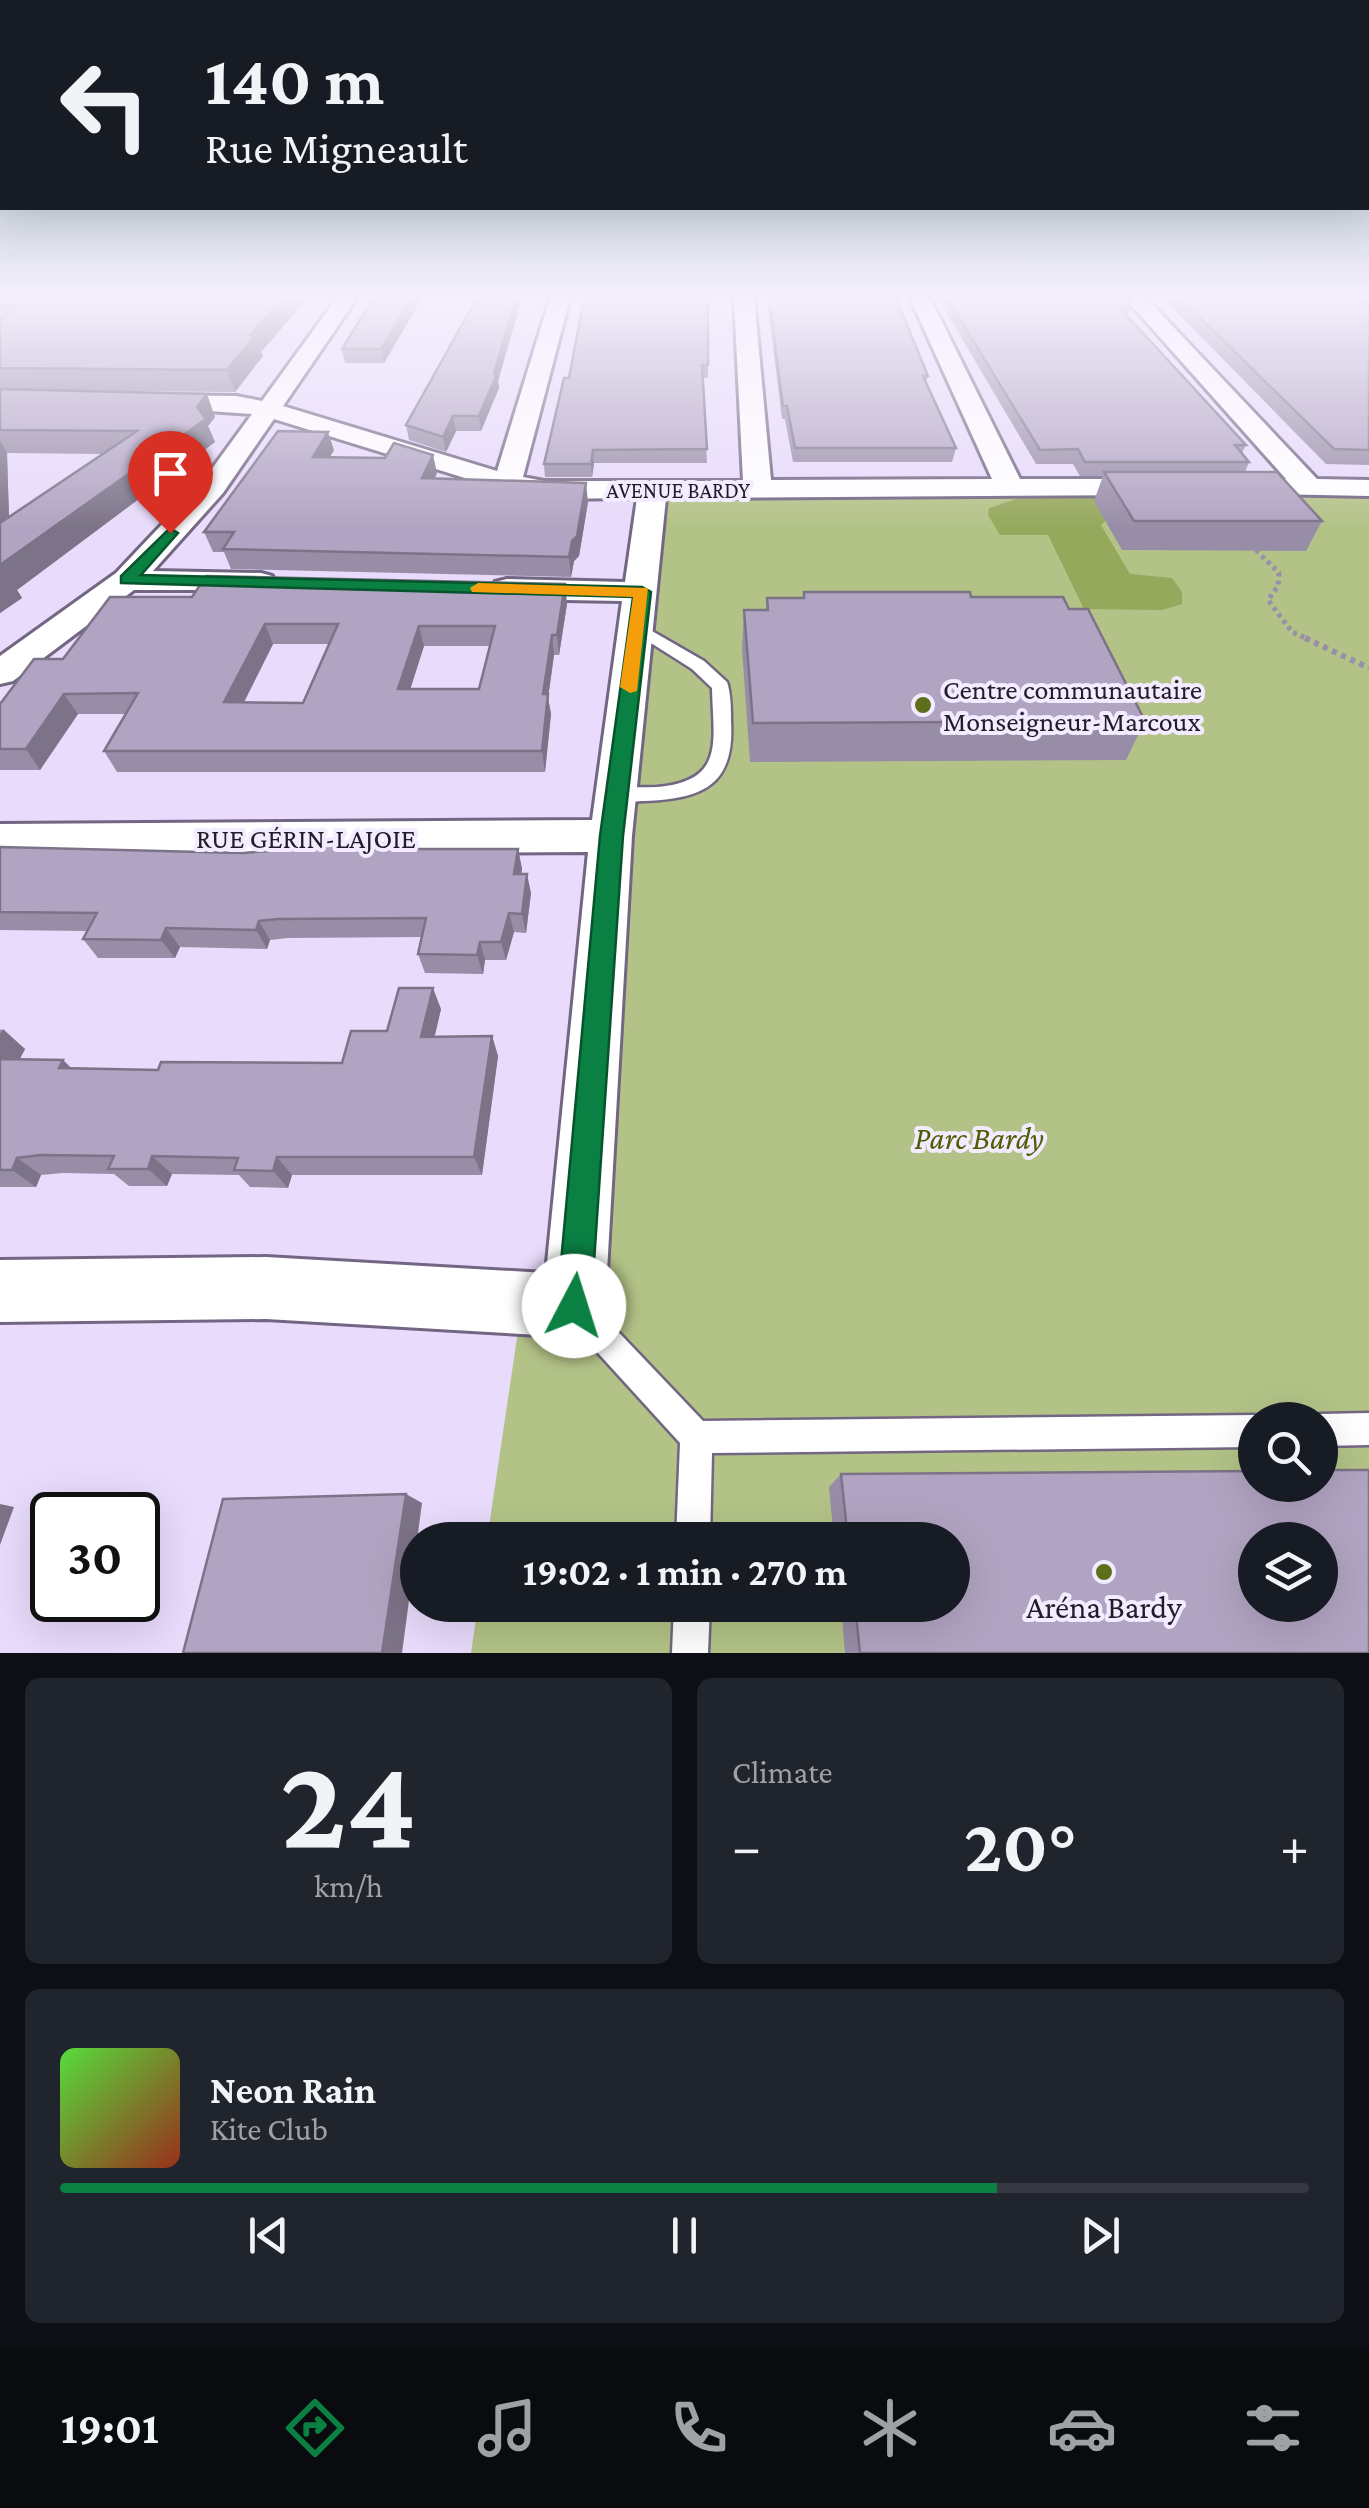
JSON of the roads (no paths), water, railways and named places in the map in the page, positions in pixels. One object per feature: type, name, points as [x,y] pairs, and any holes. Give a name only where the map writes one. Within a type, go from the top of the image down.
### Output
[{"type":"street","points":[[0,673],[127,580],[213,487],[295,375]]},
{"type":"street","points":[[507,483],[538,375]]},
{"type":"street","points":[[750,375],[758,490]]},
{"type":"street","points":[[957,375],[1010,488]]},
{"type":"street","points":[[1206,375],[1309,486]]},
{"type":"street","name":"AVENUE BARDY","points":[[114,400],[190,400],[271,410],[507,483],[544,490],[1369,488]]},
{"type":"street","points":[[0,1291],[266,1288],[574,1306],[614,815],[652,490]]},
{"type":"street","points":[[127,580],[285,584]]},
{"type":"street","points":[[484,588],[640,610]]},
{"type":"street","name":"RUE GÉRIN-LAJOIE","points":[[0,840],[614,815]]},
{"type":"lane","points":[[614,815],[656,794],[694,786],[713,775],[721,758],[721,686],[640,610]]},
{"type":"lane","points":[[574,1306],[696,1437],[694,1522]]},
{"type":"lane","points":[[1338,1430],[1369,1430]]},
{"type":"lane","points":[[696,1437],[1238,1431]]},
{"type":"lane","points":[[690,1653],[691,1622]]},
{"type":"place","name":"Centre communautaire Monseigneur-Marcoux","points":[[923,705]]},
{"type":"place","name":"Aréna Bardy","points":[[1104,1572]]},
{"type":"park label","name":"Parc Bardy","points":[[979,1138]]}]
